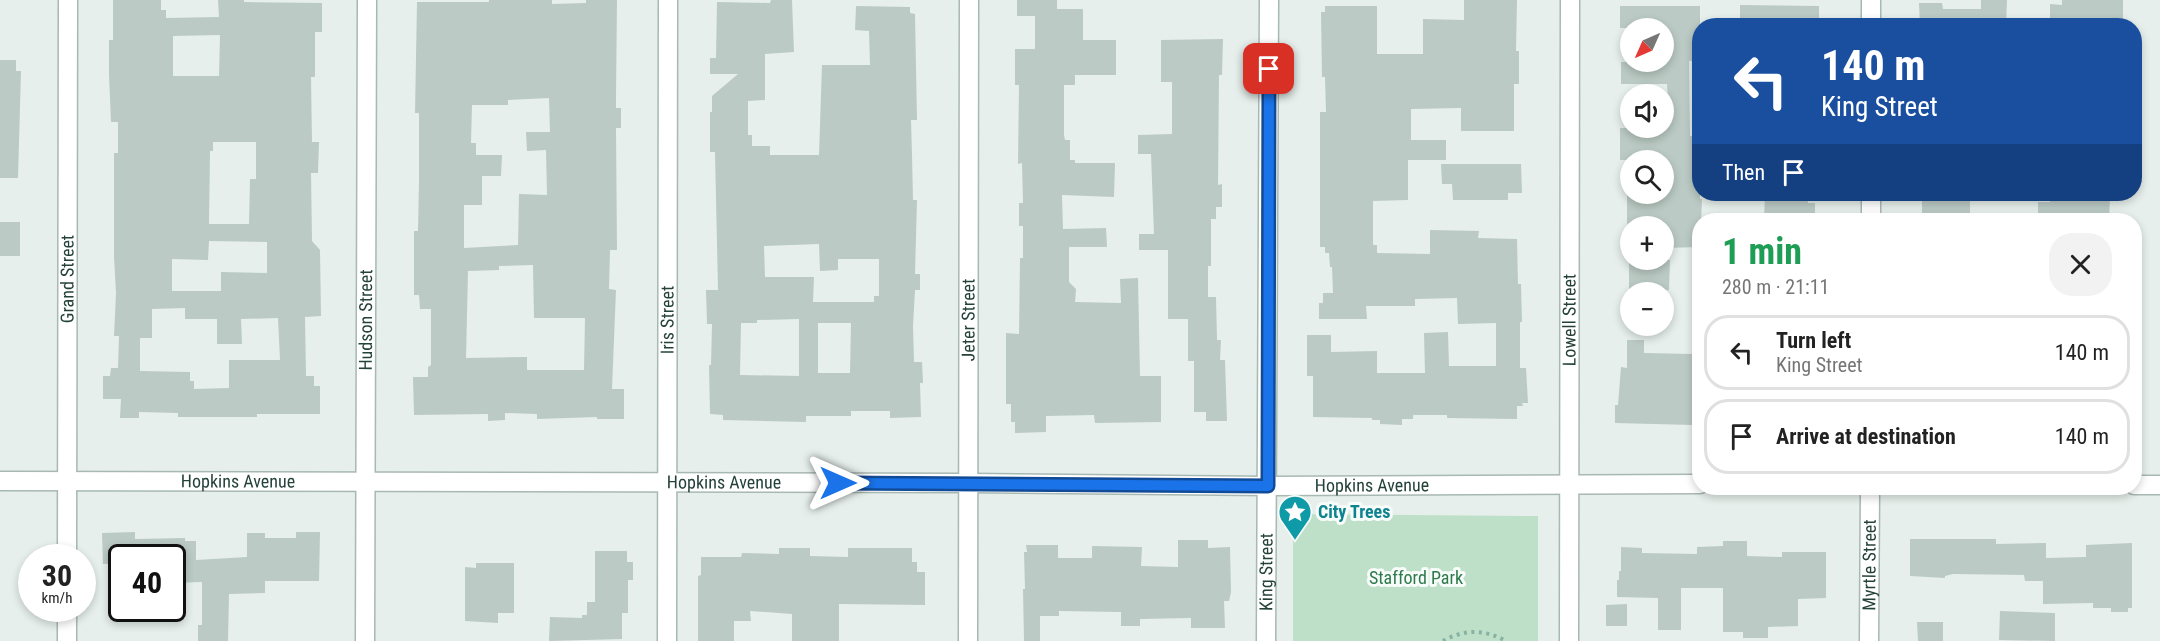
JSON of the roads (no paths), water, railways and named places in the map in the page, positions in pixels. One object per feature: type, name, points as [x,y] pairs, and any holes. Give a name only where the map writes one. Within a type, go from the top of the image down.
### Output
[{"type":"street","name":"Grand Street","points":[[67,544],[68,0]]},
{"type":"street","name":"Hudson Street","points":[[365,641],[368,0]]},
{"type":"street","name":"Iris Street","points":[[667,641],[668,0]]},
{"type":"street","name":"Jeter Street","points":[[968,641],[969,0]]},
{"type":"street","name":"King Street","points":[[1266,641],[1269,0]]},
{"type":"street","name":"Lowell Street","points":[[1569,641],[1570,0]]},
{"type":"street","points":[[1871,0],[1871,18]]},
{"type":"street","name":"Hopkins Avenue","points":[[0,481],[969,483],[1268,486],[1692,484]]},
{"type":"street","points":[[2142,485],[2160,485]]},
{"type":"street","name":"Myrtle Street","points":[[1869,641],[1870,495]]},
{"type":"street","points":[[67,622],[67,641]]},
{"type":"place","name":"City Trees","points":[[1295,541]]},
{"type":"park label","name":"Stafford Park","points":[[1416,578]]}]
